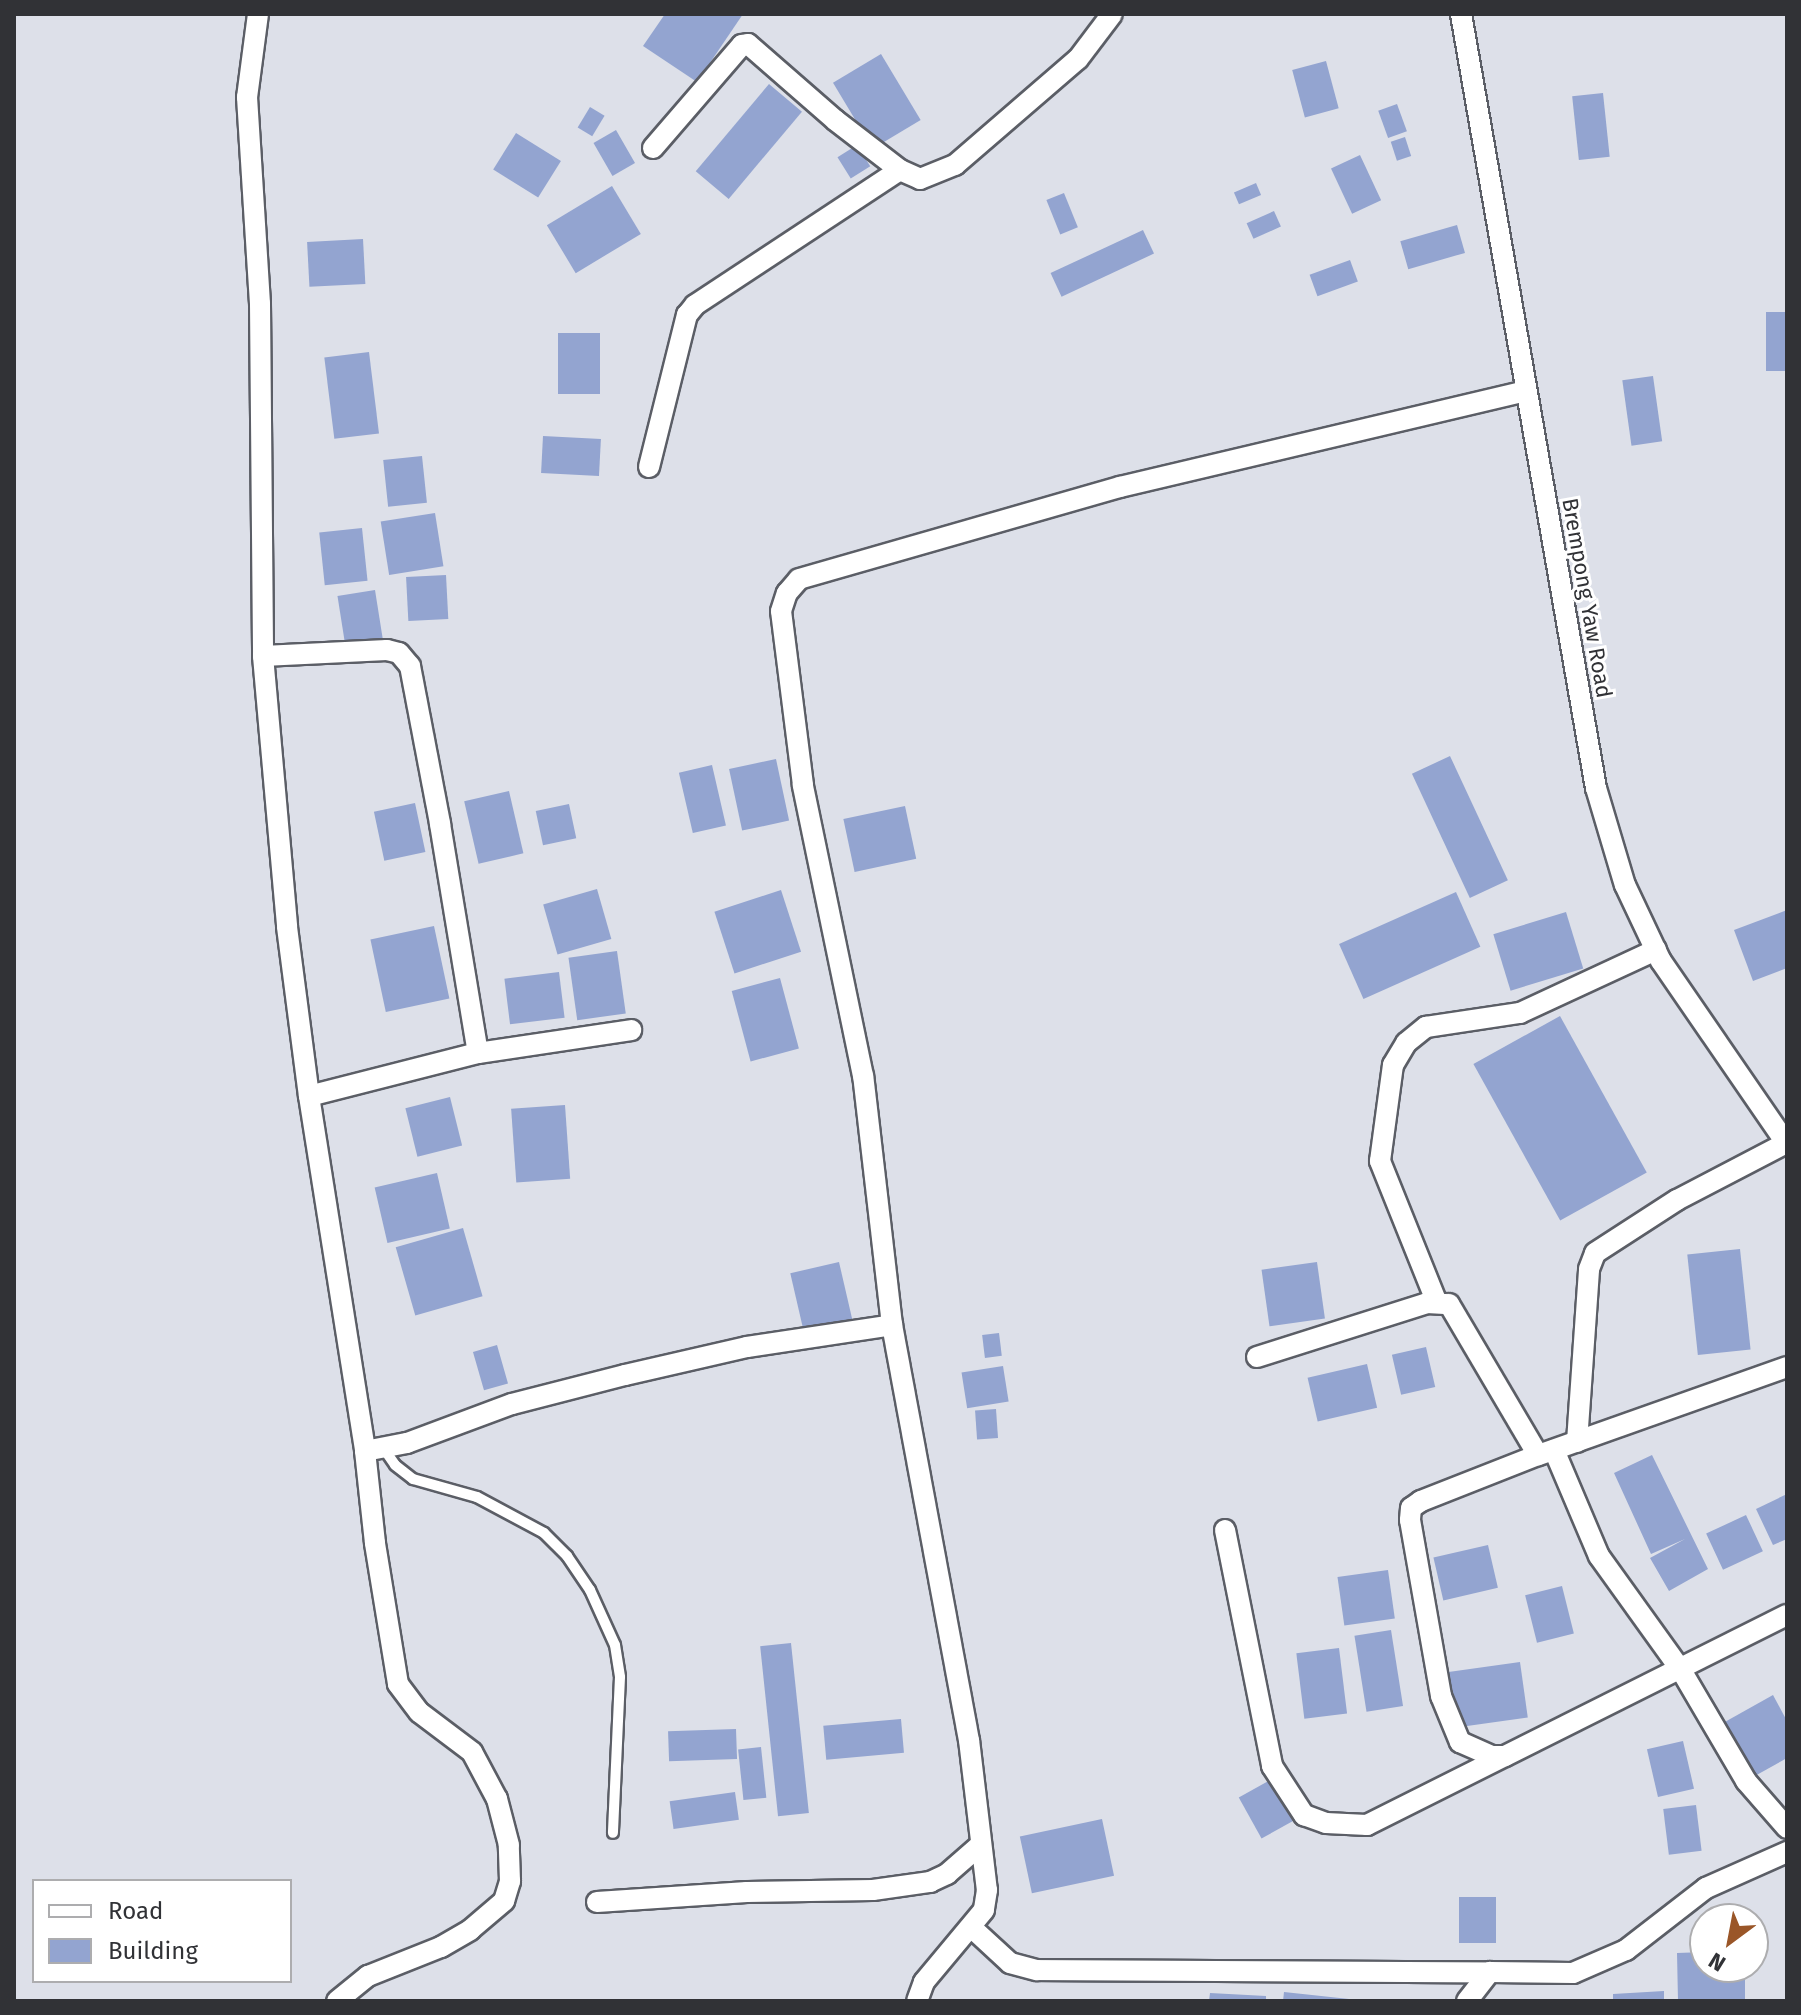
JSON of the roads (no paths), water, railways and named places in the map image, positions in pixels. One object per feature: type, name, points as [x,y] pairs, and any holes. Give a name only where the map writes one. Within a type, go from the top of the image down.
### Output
[{"type":"street","points":[[258,14],[247,97],[260,304],[263,656],[287,927],[309,1096],[375,1450],[383,1605],[398,1684],[419,1712],[472,1752],[497,1799],[509,1845],[510,1881],[504,1901],[470,1930],[441,1947],[368,1976],[337,2001]]},
{"type":"street","points":[[653,148],[742,45],[748,44],[835,120],[900,170],[920,179],[955,165],[1078,59],[1112,14]]},
{"type":"street","name":"Brempong Yaw Road","points":[[1461,14],[1596,788],[1625,885],[1656,950],[1787,1144]]},
{"type":"street","points":[[649,467],[687,315],[695,305],[900,170]]},
{"type":"street","points":[[917,2001],[924,1982],[984,1910],[987,1890],[979,1846],[969,1740],[892,1325],[863,1076],[803,785],[781,611],[787,593],[799,579],[1120,487],[1526,391]]},
{"type":"street","points":[[263,656],[387,650],[399,653],[410,666],[478,1053]]},
{"type":"street","points":[[1437,1303],[1380,1161],[1393,1065],[1406,1043],[1426,1027],[1520,1013],[1656,950]]},
{"type":"street","points":[[309,1096],[478,1053],[631,1030]]},
{"type":"street","points":[[1577,1442],[1589,1269],[1595,1253],[1677,1200],[1787,1144]]},
{"type":"street","points":[[1257,1357],[1427,1303],[1449,1304],[1546,1452],[1599,1556],[1681,1670],[1746,1781],[1787,1828]]},
{"type":"street","points":[[375,1450],[512,1404],[625,1375],[747,1347],[892,1325]]},
{"type":"street","points":[[1505,1756],[1478,1751],[1460,1742],[1441,1696],[1411,1508],[1546,1452],[1787,1367]]},
{"type":"street","points":[[1225,1530],[1272,1766],[1304,1815],[1326,1823],[1367,1825],[1787,1615]]},
{"type":"street","points":[[597,1902],[758,1892],[873,1890],[916,1884],[947,1874],[979,1846]]},
{"type":"street","points":[[971,1927],[1010,1963],[1037,1970],[1573,1973],[1626,1950],[1706,1888],[1787,1852]]},
{"type":"street","points":[[1467,2001],[1490,1972]]},
{"type":"lane","points":[[375,1450],[413,1479],[477,1497],[544,1533],[567,1556],[590,1590],[615,1645],[620,1677],[613,1833]]}]
